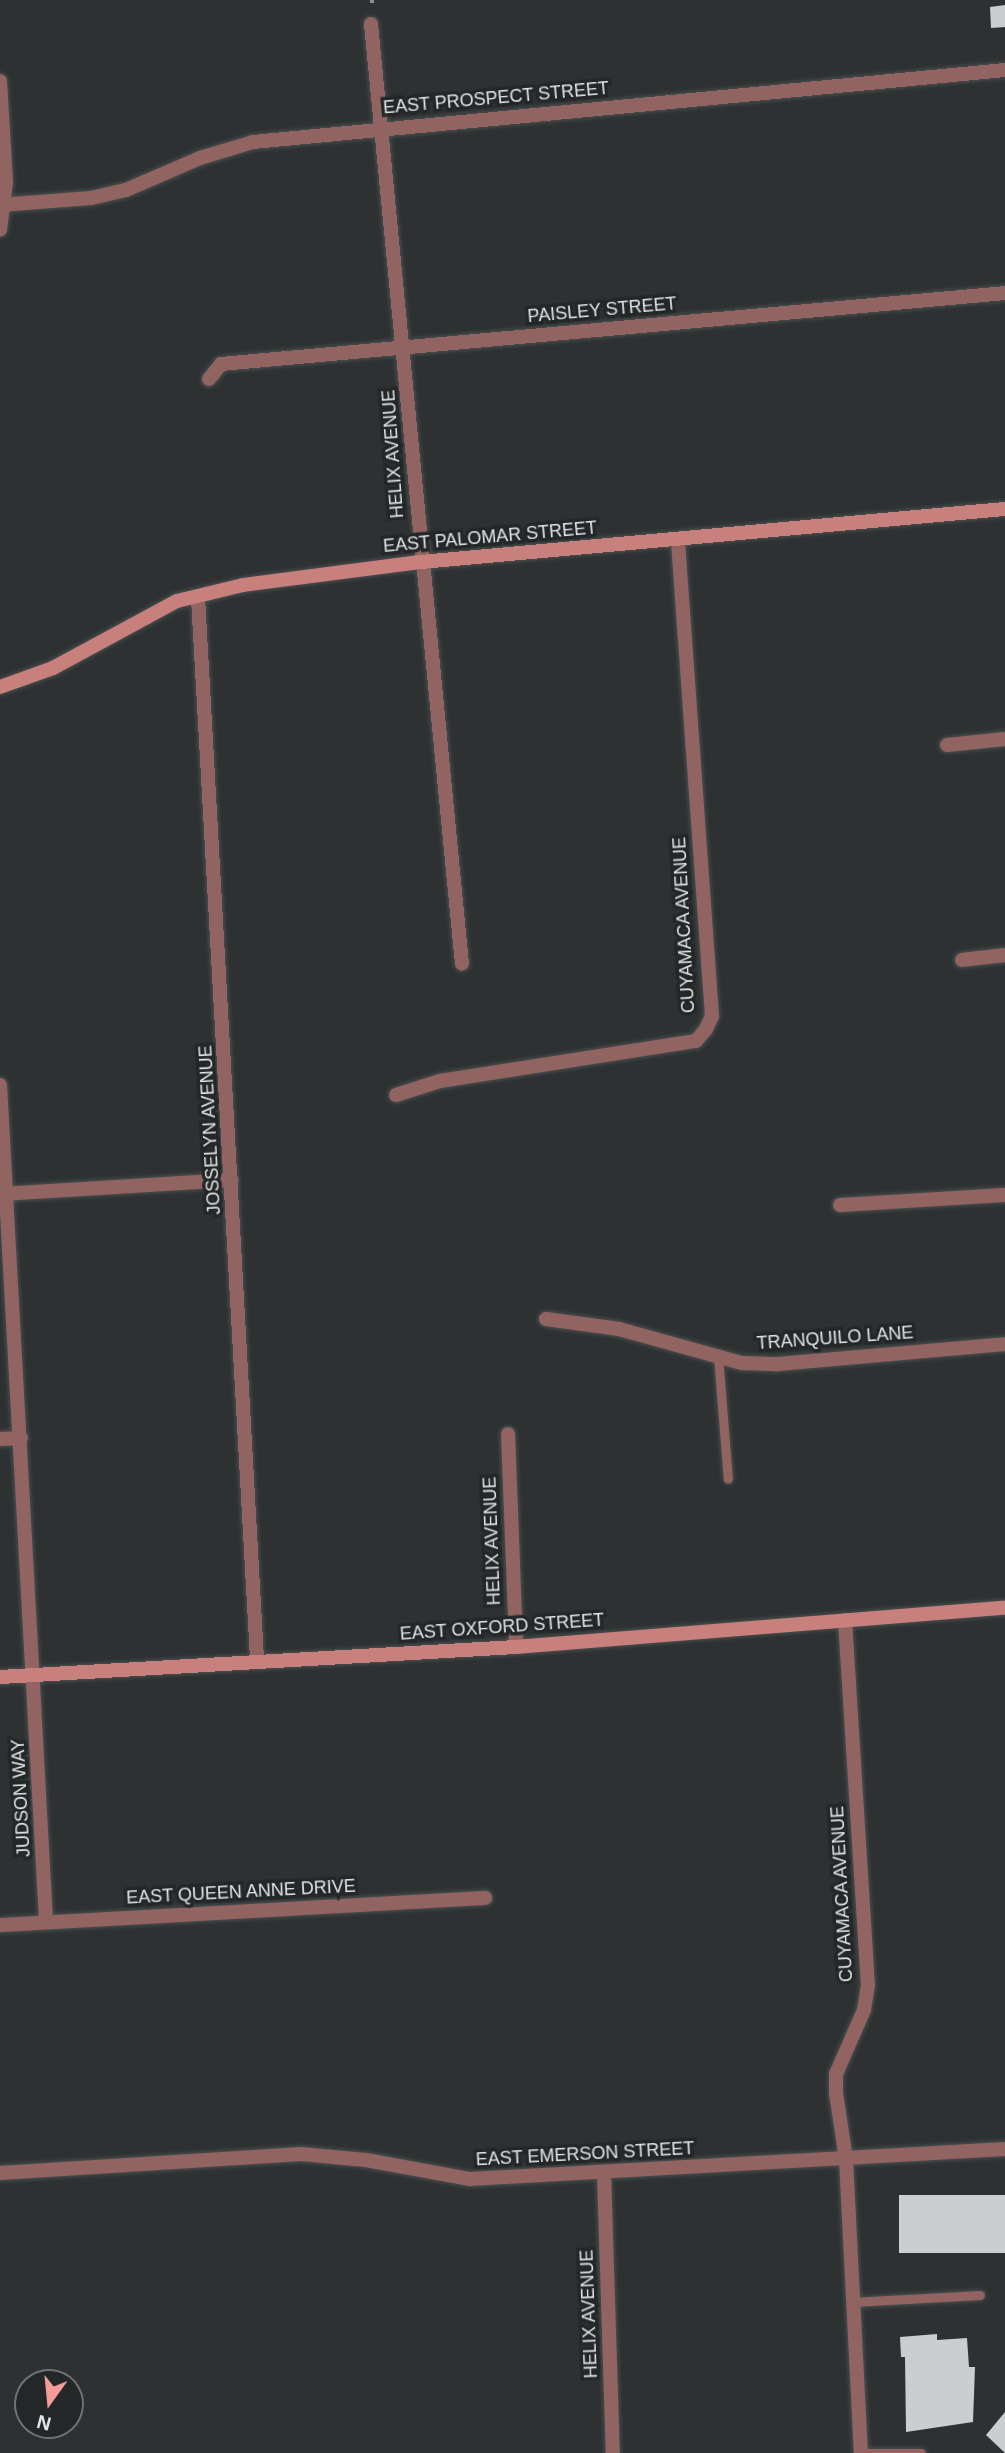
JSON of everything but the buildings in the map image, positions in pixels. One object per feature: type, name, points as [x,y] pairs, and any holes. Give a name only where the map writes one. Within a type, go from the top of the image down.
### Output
[{"type":"main road","name":"EAST PALOMAR STREET","points":[[0,687],[53,668],[138,619],[198,597],[306,575],[421,562],[1005,509]]},
{"type":"main road","name":"EAST OXFORD STREET","points":[[0,1676],[516,1647],[1005,1608]]},
{"type":"street","name":"HELIX AVENUE","points":[[371,24],[404,347],[421,562],[442,720],[462,964]]},
{"type":"street","name":"EAST PROSPECT STREET","points":[[2,205],[91,198],[126,190],[200,158],[253,142],[1005,71]]},
{"type":"street","points":[[0,80],[0,230]]},
{"type":"street","name":"PAISLEY STREET","points":[[209,379],[221,364],[1005,293]]},
{"type":"street","name":"CUYAMACA AVENUE","points":[[396,1095],[440,1080],[696,1041],[706,1029],[712,1016],[678,540]]},
{"type":"street","name":"JOSSELYN AVENUE","points":[[198,597],[257,1660]]},
{"type":"street","points":[[947,746],[1005,739]]},
{"type":"street","points":[[962,960],[1005,955]]},
{"type":"street","name":"JUDSON WAY","points":[[0,1085],[46,1922]]},
{"type":"street","points":[[4,1194],[232,1180]]},
{"type":"street","points":[[840,1205],[1005,1195]]},
{"type":"street","name":"TRANQUILO LANE","points":[[546,1319],[619,1328],[718,1356],[778,1364],[1005,1344]]},
{"type":"street","name":"HELIX AVENUE","points":[[508,1434],[516,1647]]},
{"type":"street","points":[[0,1439],[21,1437]]},
{"type":"street","name":"CUYAMACA AVENUE","points":[[845,1620],[868,1985],[864,2010],[836,2074],[846,2158],[861,2453]]},
{"type":"street","name":"EAST QUEEN ANNE DRIVE","points":[[0,1925],[485,1898]]},
{"type":"street","name":"EAST EMERSON STREET","points":[[0,2173],[301,2154],[366,2160],[470,2179],[604,2174],[1005,2149]]},
{"type":"street","name":"HELIX AVENUE","points":[[604,2174],[613,2453]]},
{"type":"lane","points":[[718,1356],[728,1479]]},
{"type":"lane","points":[[852,2302],[980,2295]]},
{"type":"lane","points":[[867,2453],[921,2453]]}]
